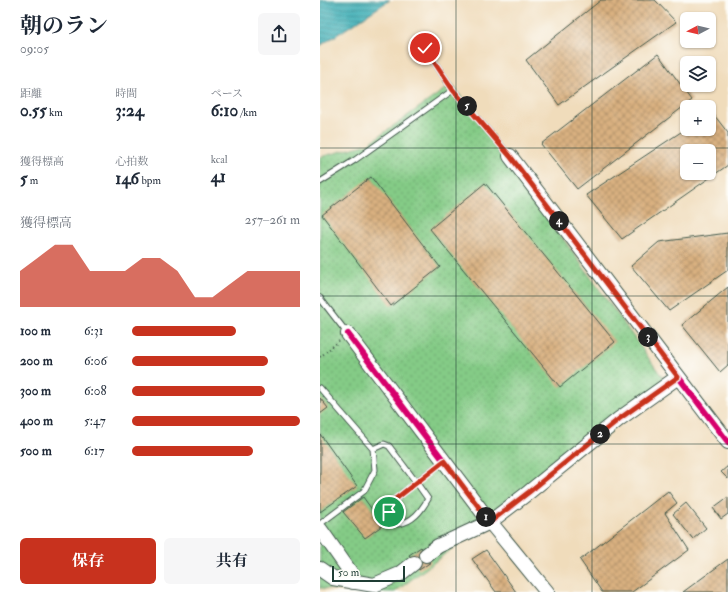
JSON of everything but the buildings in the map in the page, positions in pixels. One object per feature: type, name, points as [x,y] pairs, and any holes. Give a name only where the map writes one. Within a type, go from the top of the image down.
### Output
[{"type":"street","points":[[510,156],[728,442]]},
{"type":"street","points":[[348,334],[490,522],[547,592]]},
{"type":"street","points":[[426,555],[438,546],[490,522],[619,419],[678,377]]},
{"type":"street","points":[[320,529],[351,573],[353,582]]},
{"type":"street","points":[[323,572],[333,578],[374,585],[400,574],[414,563]]},
{"type":"lane","points":[[425,48],[453,90],[510,156]]},
{"type":"lane","points":[[320,182],[355,160],[453,90]]},
{"type":"lane","points":[[320,298],[348,334]]},
{"type":"lane","points":[[320,388],[373,449],[375,470],[364,491],[320,524]]},
{"type":"lane","points":[[373,449],[387,444],[394,452],[416,482],[428,499],[419,513],[405,523],[398,524],[389,512],[393,501],[410,489],[416,482],[444,461]]},
{"type":"path","points":[[320,357],[348,334]]},
{"type":"green space","points":[[452,84],[668,385],[395,592],[370,592],[320,588],[320,157],[368,144]]},
{"type":"water","points":[[320,0],[390,0],[320,46]]},
{"type":"cycle path","points":[[510,156],[728,442]]},
{"type":"cycle path","points":[[348,334],[490,522],[619,419],[678,377]]},
{"type":"route","points":[[389,512],[393,501],[444,461],[490,522],[619,419],[678,377],[510,156],[453,90],[425,48]]}]
